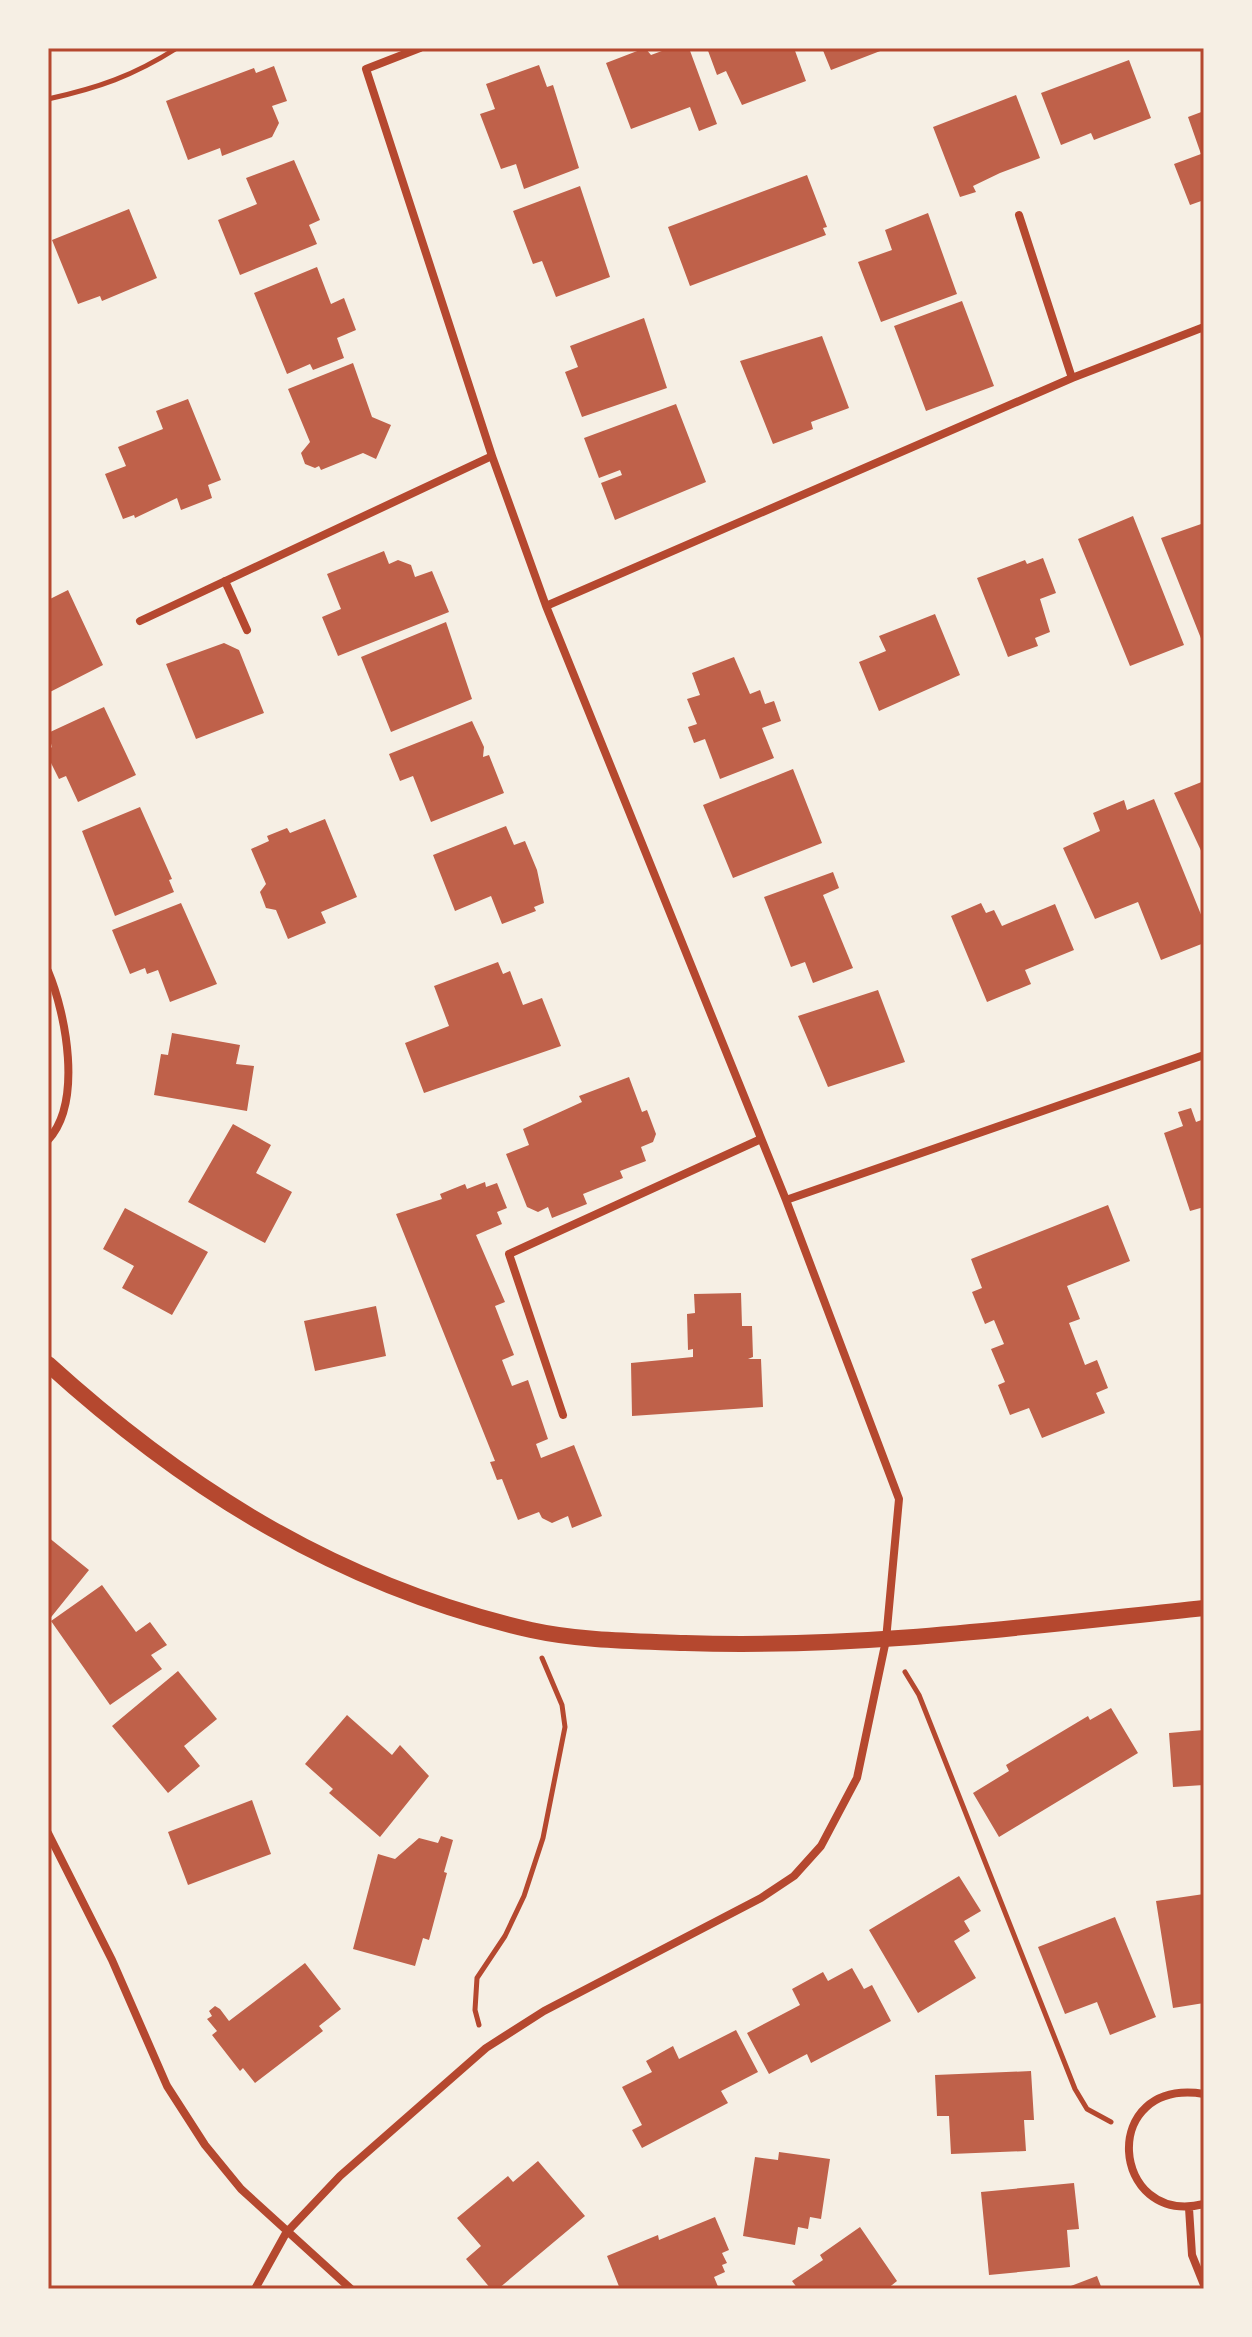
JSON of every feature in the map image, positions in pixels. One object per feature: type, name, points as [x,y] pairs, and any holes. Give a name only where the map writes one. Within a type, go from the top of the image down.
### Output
[{"type":"main road","points":[[48,1364],[177,1472],[262,1526],[347,1568],[442,1606],[534,1630],[617,1640],[752,1645],[886,1640],[1204,1608]]},
{"type":"street","points":[[255,2289],[286,2233],[362,2155],[486,2048],[544,2011],[761,1898],[794,1876],[821,1846],[857,1778],[886,1640],[899,1499],[786,1200],[546,606],[492,456],[366,69],[420,48]]},
{"type":"street","points":[[1019,215],[1072,378]]},
{"type":"street","points":[[546,606],[1072,378],[1204,327]]},
{"type":"street","points":[[140,621],[492,456]]},
{"type":"street","points":[[225,581],[247,630]]},
{"type":"street","points":[[48,971],[61,1002],[70,1061],[58,1128],[48,1140]]},
{"type":"street","points":[[786,1200],[1204,1055]]},
{"type":"street","points":[[563,1415],[509,1254],[761,1139]]},
{"type":"street","points":[[48,1833],[112,1960],[167,2086],[205,2145],[241,2189],[351,2289]]},
{"type":"street","points":[[1204,2094],[1183,2090],[1161,2096],[1143,2109],[1131,2129],[1130,2163],[1133,2174],[1147,2192],[1166,2204],[1189,2208],[1204,2204]]},
{"type":"street","points":[[1189,2208],[1192,2255],[1204,2285]]},
{"type":"path","points":[[48,99],[138,73],[177,48]]},
{"type":"path","points":[[486,2048],[475,2010],[477,1978],[505,1936],[524,1896],[543,1838],[565,1727],[562,1705],[549,1681],[534,1630]]},
{"type":"path","points":[[886,1640],[919,1695],[1075,2089],[1087,2109],[1131,2129]]},
{"type":"building","points":[[645,48],[651,55],[670,48],[689,48],[717,124],[699,131],[690,107],[631,129],[606,63]]},
{"type":"building","points":[[707,48],[794,48],[806,81],[742,105],[726,71],[717,75]]},
{"type":"building","points":[[822,48],[888,48],[831,70]]},
{"type":"building","points":[[1129,60],[1151,118],[1094,140],[1091,133],[1061,145],[1041,93]]},
{"type":"building","points":[[539,65],[547,87],[553,85],[579,168],[524,189],[516,164],[501,169],[480,114],[495,109],[486,84]]},
{"type":"building","points":[[274,66],[287,101],[272,106],[279,123],[272,137],[222,156],[220,148],[188,160],[166,101],[254,68],[256,73]]},
{"type":"building","points":[[1016,95],[1040,158],[973,186],[976,192],[960,197],[933,127]]},
{"type":"building","points":[[1204,111],[1204,200],[1190,205],[1174,164],[1201,154],[1188,117]]},
{"type":"building","points":[[294,160],[320,220],[309,225],[317,244],[240,275],[218,220],[257,204],[246,178]]},
{"type":"building","points":[[807,175],[827,227],[823,228],[826,235],[690,286],[668,227]]},
{"type":"building","points":[[580,186],[610,277],[556,297],[542,261],[533,264],[513,211]]},
{"type":"building","points":[[129,209],[157,278],[102,301],[100,296],[78,304],[52,240]]},
{"type":"building","points":[[928,213],[957,294],[881,322],[858,262],[892,250],[885,230]]},
{"type":"building","points":[[317,267],[331,304],[344,298],[356,330],[337,338],[344,358],[313,370],[310,364],[287,374],[254,293]]},
{"type":"building","points":[[962,301],[994,386],[926,411],[894,326]]},
{"type":"building","points":[[644,318],[667,388],[582,417],[565,372],[578,367],[570,346]]},
{"type":"building","points":[[822,336],[849,408],[811,422],[813,429],[773,444],[740,361]]},
{"type":"building","points":[[353,363],[372,417],[391,425],[376,459],[363,453],[321,470],[319,466],[315,468],[305,464],[301,453],[310,442],[288,389]]},
{"type":"building","points":[[188,399],[221,480],[208,485],[212,498],[181,510],[177,498],[135,518],[134,515],[123,519],[105,474],[126,466],[118,447],[163,429],[156,411]]},
{"type":"building","points":[[676,404],[706,482],[615,520],[601,483],[622,475],[620,470],[599,478],[584,438]]},
{"type":"building","points":[[1133,516],[1184,645],[1130,666],[1078,539]]},
{"type":"building","points":[[1204,523],[1204,646],[1161,538]]},
{"type":"building","points":[[384,551],[389,564],[398,560],[411,565],[415,577],[432,571],[449,612],[338,656],[322,617],[341,609],[327,574]]},
{"type":"building","points":[[1043,558],[1056,593],[1040,599],[1050,632],[1035,638],[1038,646],[1008,657],[977,578],[1025,560],[1027,564]]},
{"type":"building","points":[[68,590],[103,665],[48,693],[48,600]]},
{"type":"building","points":[[935,614],[960,675],[879,711],[859,662],[886,651],[879,636]]},
{"type":"building","points":[[446,622],[472,699],[391,732],[361,657]]},
{"type":"building","points":[[224,643],[239,650],[264,713],[196,739],[166,664]]},
{"type":"building","points":[[734,657],[750,694],[760,690],[765,704],[774,701],[781,721],[762,728],[774,758],[720,779],[705,739],[694,743],[688,727],[697,724],[687,699],[700,695],[692,673]]},
{"type":"building","points":[[104,707],[136,775],[78,802],[66,776],[59,779],[48,757],[48,750],[52,747],[48,733]]},
{"type":"building","points":[[472,721],[484,747],[483,757],[489,755],[504,793],[431,822],[413,776],[400,781],[389,754]]},
{"type":"building","points":[[793,769],[822,843],[733,878],[703,805]]},
{"type":"building","points":[[1204,781],[1204,857],[1174,793]]},
{"type":"building","points":[[1154,799],[1204,922],[1204,943],[1161,960],[1138,902],[1095,919],[1063,848],[1100,831],[1093,813],[1124,800],[1127,810]]},
{"type":"building","points":[[140,807],[172,879],[169,880],[174,892],[115,916],[82,831]]},
{"type":"building","points":[[325,819],[357,897],[321,912],[326,923],[288,939],[276,910],[266,908],[260,892],[266,884],[251,849],[269,841],[267,836],[287,828],[290,833]]},
{"type":"building","points":[[506,826],[514,845],[525,841],[537,870],[544,903],[534,907],[536,911],[502,924],[491,896],[455,911],[433,855]]},
{"type":"building","points":[[833,872],[839,888],[823,895],[853,968],[813,983],[805,962],[791,967],[764,897]]},
{"type":"building","points":[[181,903],[217,984],[170,1002],[158,970],[147,974],[145,968],[130,974],[112,930]]},
{"type":"building","points":[[981,903],[986,913],[994,910],[1002,926],[1055,904],[1074,950],[1025,970],[1031,984],[987,1002],[951,916]]},
{"type":"building","points":[[498,962],[503,974],[510,971],[523,1005],[542,998],[561,1046],[424,1093],[405,1043],[449,1026],[434,986]]},
{"type":"building","points":[[878,990],[905,1062],[828,1087],[798,1016]]},
{"type":"building","points":[[172,1033],[240,1045],[236,1064],[254,1066],[247,1111],[154,1095],[161,1054],[168,1055]]},
{"type":"building","points":[[629,1077],[642,1112],[647,1110],[656,1134],[653,1142],[641,1147],[646,1161],[620,1171],[623,1178],[583,1194],[587,1204],[552,1218],[548,1207],[538,1212],[527,1207],[506,1154],[529,1145],[523,1129],[582,1102],[579,1096]]},
{"type":"building","points":[[1191,1108],[1196,1122],[1204,1119],[1204,1207],[1190,1211],[1164,1133],[1183,1126],[1178,1112]]},
{"type":"building","points":[[233,1124],[271,1145],[256,1173],[292,1192],[265,1243],[188,1202]]},
{"type":"building","points":[[485,1182],[486,1187],[497,1183],[507,1208],[497,1212],[502,1224],[476,1235],[505,1302],[495,1306],[514,1355],[502,1360],[512,1386],[528,1380],[548,1439],[536,1444],[541,1458],[574,1445],[602,1516],[572,1528],[568,1516],[552,1523],[542,1518],[539,1512],[518,1520],[502,1479],[497,1480],[490,1462],[495,1461],[396,1214],[442,1199],[440,1194],[465,1184],[467,1189]]},
{"type":"building","points":[[1108,1205],[1130,1261],[1067,1286],[1080,1319],[1069,1323],[1085,1365],[1097,1360],[1108,1388],[1096,1393],[1105,1413],[1042,1438],[1029,1408],[1010,1415],[998,1385],[1005,1382],[991,1349],[1004,1344],[994,1320],[985,1324],[972,1292],[982,1288],[971,1259]]},
{"type":"building","points":[[125,1208],[208,1252],[172,1315],[122,1288],[134,1266],[103,1249]]},
{"type":"building","points":[[741,1293],[742,1326],[752,1326],[753,1357],[748,1359],[761,1359],[763,1407],[632,1416],[631,1363],[693,1357],[693,1349],[688,1350],[687,1314],[695,1313],[694,1294]]},
{"type":"building","points":[[376,1306],[386,1356],[315,1371],[304,1321]]},
{"type":"building","points":[[48,1537],[89,1570],[48,1621]]},
{"type":"building","points":[[102,1585],[136,1632],[150,1622],[167,1645],[151,1655],[162,1669],[110,1705],[51,1621]]},
{"type":"building","points":[[178,1671],[217,1719],[184,1746],[200,1766],[168,1793],[112,1726]]},
{"type":"building","points":[[1111,1708],[1138,1753],[999,1837],[973,1793],[1009,1771],[1006,1765],[1088,1716],[1090,1720]]},
{"type":"building","points":[[347,1715],[392,1755],[400,1745],[429,1776],[380,1837],[329,1793],[333,1789],[305,1764]]},
{"type":"building","points":[[1204,1730],[1204,1785],[1173,1787],[1169,1733]]},
{"type":"building","points":[[252,1800],[271,1854],[188,1885],[168,1832]]},
{"type":"building","points":[[441,1836],[453,1840],[444,1872],[447,1873],[429,1940],[423,1938],[415,1966],[353,1949],[378,1854],[395,1859],[419,1838],[438,1843]]},
{"type":"building","points":[[959,1876],[981,1911],[964,1921],[970,1931],[954,1941],[976,1978],[918,2013],[869,1930]]},
{"type":"building","points":[[1204,1894],[1204,2003],[1173,2008],[1156,1901]]},
{"type":"building","points":[[1115,1917],[1156,2017],[1110,2035],[1097,2002],[1065,2014],[1038,1947]]},
{"type":"building","points":[[305,1963],[341,2009],[319,2026],[323,2031],[255,2083],[243,2068],[240,2071],[212,2035],[217,2031],[207,2019],[212,2016],[209,2011],[215,2006],[229,2021]]},
{"type":"building","points":[[852,1968],[864,1989],[872,1985],[891,2021],[811,2063],[807,2054],[769,2074],[747,2033],[800,2005],[792,1989],[823,1972],[828,1981]]},
{"type":"building","points":[[736,2030],[758,2072],[721,2091],[728,2103],[642,2148],[632,2130],[642,2125],[622,2087],[652,2072],[646,2061],[673,2046],[679,2059]]},
{"type":"building","points":[[1031,2071],[1034,2120],[1024,2120],[1026,2151],[951,2154],[949,2116],[937,2116],[935,2075]]},
{"type":"building","points":[[779,2152],[830,2159],[821,2219],[810,2217],[808,2229],[798,2227],[795,2245],[743,2236],[755,2157],[778,2160]]},
{"type":"building","points":[[538,2161],[585,2216],[498,2289],[491,2289],[466,2259],[481,2246],[457,2218],[508,2176],[513,2182]]},
{"type":"building","points":[[1074,2183],[1079,2229],[1067,2230],[1070,2267],[989,2275],[981,2192]]},
{"type":"building","points":[[715,2217],[729,2250],[722,2253],[727,2263],[722,2265],[725,2272],[714,2277],[719,2289],[620,2289],[607,2256],[658,2235],[659,2240]]},
{"type":"building","points":[[860,2227],[897,2281],[887,2289],[798,2289],[792,2281],[823,2260],[820,2255]]},
{"type":"building","points":[[1097,2276],[1102,2289],[1063,2289]]}]
